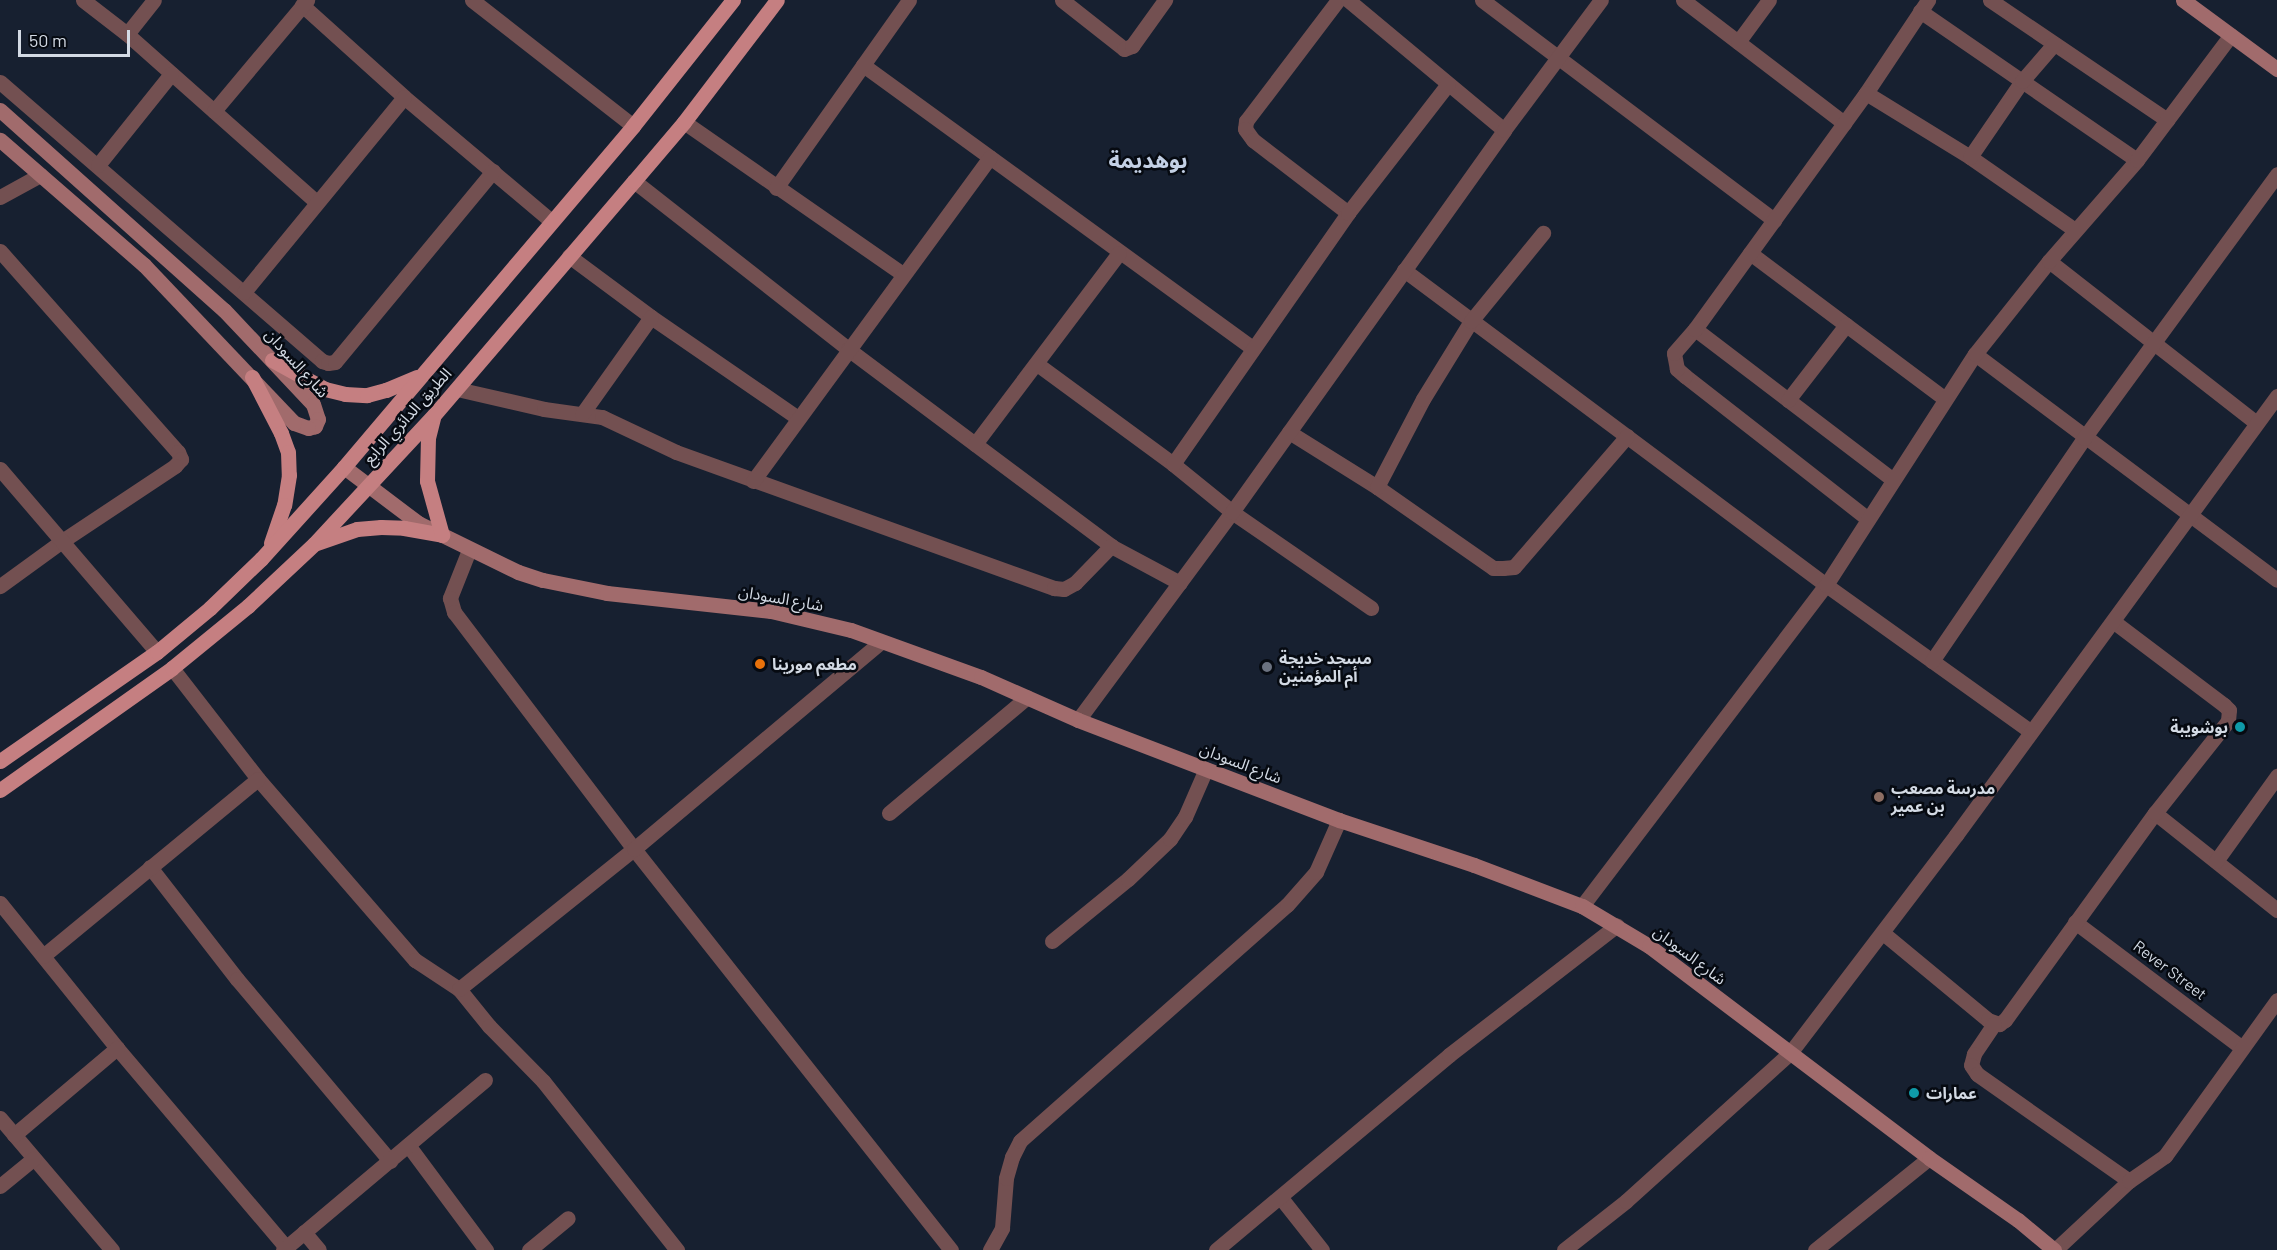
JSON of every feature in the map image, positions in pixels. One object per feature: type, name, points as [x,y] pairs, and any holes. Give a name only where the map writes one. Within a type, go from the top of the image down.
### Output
[{"type":"main road","name":"الطريق الدائري الرابع","points":[[0,761],[157,652],[218,601],[269,550],[344,467],[633,126],[732,0]]},
{"type":"main road","name":"الطريق الدائري الرابع","points":[[0,790],[172,668],[249,606],[314,544],[434,415],[634,181],[684,122],[777,0]]},
{"type":"main road","points":[[2183,0],[2277,69]]},
{"type":"main road","name":"شارع السودان","points":[[0,110],[159,249],[224,310],[313,404],[318,419],[315,426],[308,428],[294,423],[144,265],[0,140]]},
{"type":"main road","points":[[272,360],[325,389],[345,394],[367,395],[386,390],[419,376]]},
{"type":"main road","points":[[252,377],[281,433],[288,452],[289,475],[284,505],[269,550]]},
{"type":"main road","points":[[314,544],[357,530],[381,527],[404,528],[442,535],[427,481],[428,438],[434,415]]},
{"type":"main road","name":"شارع السودان","points":[[344,467],[418,523],[518,572],[561,584],[675,602],[781,613],[850,630],[1339,820],[1474,865],[1582,906],[1617,925],[1929,1158],[2018,1220],[2055,1250]]},
{"type":"street","points":[[83,0],[127,34],[316,202]]},
{"type":"street","points":[[127,34],[154,0]]},
{"type":"street","points":[[776,188],[909,0]]},
{"type":"street","points":[[1062,0],[1124,49],[1132,45],[1165,0]]},
{"type":"street","points":[[1338,0],[1246,121],[1245,129],[1253,140],[1348,213]]},
{"type":"street","points":[[1348,0],[1504,130]]},
{"type":"street","points":[[1482,0],[1774,220]]},
{"type":"street","points":[[1078,720],[1232,512],[1504,130],[1601,0]]},
{"type":"street","points":[[1683,0],[1844,123]]},
{"type":"street","points":[[1738,42],[1768,0]]},
{"type":"street","points":[[1990,0],[2167,120]]},
{"type":"street","points":[[474,1],[633,126]]},
{"type":"street","points":[[214,111],[305,3],[404,97],[551,221]]},
{"type":"street","points":[[1868,519],[1677,369],[1674,352],[1695,329],[1750,254],[1866,93],[1924,6],[2022,81],[2136,160]]},
{"type":"street","points":[[1582,906],[1826,585],[1944,398],[1975,354],[2049,261],[2136,160],[2231,35]]},
{"type":"street","points":[[1971,157],[2022,81],[2054,44]]},
{"type":"street","points":[[863,65],[1252,348]]},
{"type":"street","points":[[98,165],[171,74]]},
{"type":"street","points":[[0,82],[322,361],[335,362],[494,171]]},
{"type":"street","points":[[1173,464],[1348,213],[1448,84]]},
{"type":"street","points":[[1866,93],[1971,157],[2075,230]]},
{"type":"street","points":[[244,292],[404,97]]},
{"type":"street","points":[[684,122],[903,274]]},
{"type":"street","points":[[753,481],[990,157]]},
{"type":"street","points":[[1932,661],[2151,343],[2277,174]]},
{"type":"street","points":[[0,197],[40,175]]},
{"type":"street","points":[[634,181],[848,349],[1111,546],[1180,583]]},
{"type":"street","points":[[1377,487],[1424,399],[1472,321],[1543,233]]},
{"type":"street","points":[[0,252],[178,452],[181,459],[175,466],[62,541],[0,586]]},
{"type":"street","points":[[975,444],[1119,253]]},
{"type":"street","points":[[1750,254],[1944,398]]},
{"type":"street","points":[[569,256],[651,317],[798,418]]},
{"type":"street","points":[[2049,261],[2256,423]]},
{"type":"street","points":[[1404,270],[1826,585],[2031,732]]},
{"type":"street","points":[[582,414],[651,317]]},
{"type":"street","points":[[1788,400],[1846,326]]},
{"type":"street","points":[[1695,329],[1893,480]]},
{"type":"street","points":[[1975,354],[2084,438],[2277,580]]},
{"type":"street","points":[[1037,364],[1173,464],[1232,512],[1371,608]]},
{"type":"street","points":[[457,388],[544,409],[582,414],[619,423],[639,436],[753,481],[903,532],[1053,588],[1064,589],[1075,583],[1111,546]]},
{"type":"street","points":[[1563,1250],[1626,1201],[1790,1053],[1883,933],[2113,621],[2188,514],[2277,396]]},
{"type":"street","points":[[1289,432],[1377,487],[1493,568],[1514,567],[1628,436]]},
{"type":"street","points":[[0,470],[157,652]]},
{"type":"street","points":[[470,550],[450,598],[454,612],[634,849],[951,1250]]},
{"type":"street","points":[[2113,621],[2229,710],[2228,721],[2155,813],[2005,1020],[1994,1024],[1974,1054],[1971,1065],[1977,1074],[2129,1181]]},
{"type":"street","points":[[459,989],[634,849],[881,642]]},
{"type":"street","points":[[172,668],[258,780],[415,960],[459,989],[489,1026],[543,1081],[677,1250]]},
{"type":"street","points":[[889,813],[1027,697]]},
{"type":"street","points":[[1052,941],[1128,879],[1170,839],[1185,817],[1206,769]]},
{"type":"street","points":[[2216,861],[2277,776]]},
{"type":"street","points":[[43,956],[258,780]]},
{"type":"street","points":[[2155,813],[2277,910]]},
{"type":"street","points":[[990,1250],[1002,1227],[1006,1178],[1012,1156],[1020,1141],[1287,905],[1316,872],[1339,820]]},
{"type":"street","points":[[150,867],[237,979],[390,1161]]},
{"type":"street","points":[[0,903],[117,1048],[285,1249],[485,1080]]},
{"type":"street","name":"Rever Street","points":[[2075,922],[2242,1048]]},
{"type":"street","points":[[1216,1250],[1281,1198],[1449,1055],[1617,925]]},
{"type":"street","points":[[1883,933],[1994,1024]]},
{"type":"street","points":[[2055,1250],[2129,1181],[2165,1156],[2277,1000]]},
{"type":"street","points":[[14,1135],[117,1048]]},
{"type":"street","points":[[0,1118],[112,1250]]},
{"type":"street","points":[[408,1145],[486,1250]]},
{"type":"street","points":[[1815,1250],[1929,1158]]},
{"type":"street","points":[[0,1186],[33,1159]]},
{"type":"street","points":[[1281,1198],[1322,1250]]},
{"type":"street","points":[[529,1250],[568,1218]]},
{"type":"street","points":[[304,1232],[319,1250]]},
{"type":"place","name":"مطعم مورينا","points":[[760,664]]},
{"type":"place","name":"مسجد خديجة أم المؤمنين","points":[[1267,667]]},
{"type":"place","name":"بوشويبة","points":[[2240,727]]},
{"type":"place","name":"مدرسة مصعب بن عمير","points":[[1879,797]]},
{"type":"place","name":"عمارات","points":[[1914,1093]]},
{"type":"district","name":"بوهديمة","points":[[1148,160]]}]
